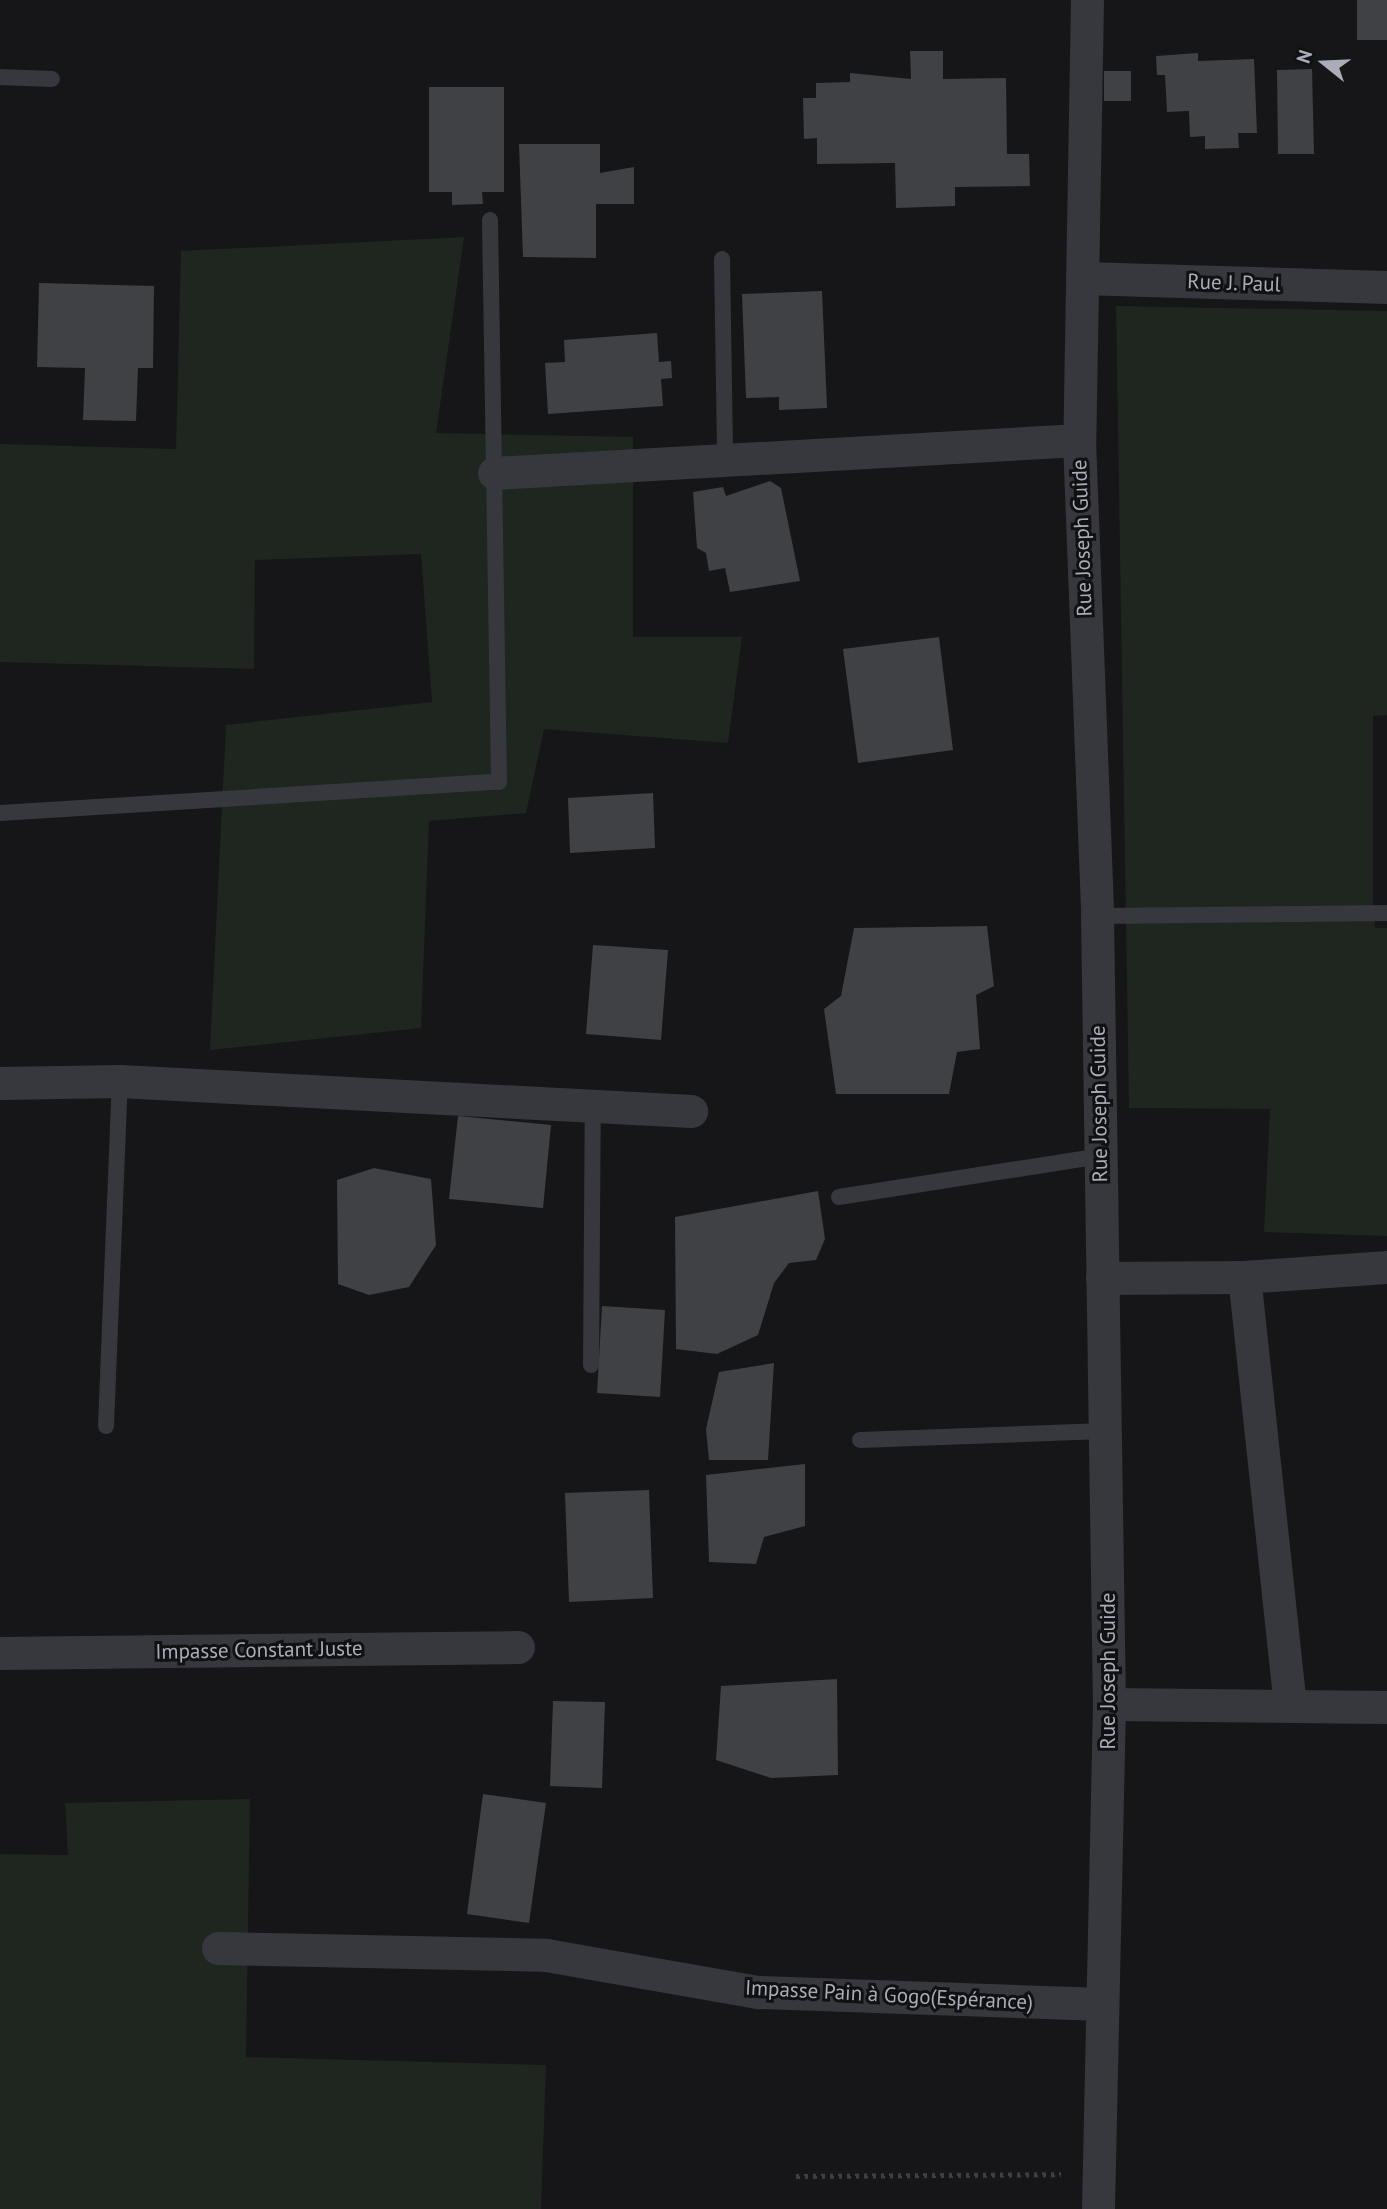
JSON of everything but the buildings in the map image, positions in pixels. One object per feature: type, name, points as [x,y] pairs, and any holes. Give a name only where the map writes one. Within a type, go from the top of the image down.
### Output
[{"type":"street","name":"Rue Joseph Guide","points":[[1087,0],[1079,440],[1097,916],[1109,1704],[1098,2209]]},
{"type":"street","name":"Rue J. Paul","points":[[1082,278],[1387,287]]},
{"type":"street","points":[[494,473],[1079,440]]},
{"type":"street","points":[[0,1083],[120,1081],[691,1111]]},
{"type":"street","points":[[1102,1278],[1244,1277],[1387,1267]]},
{"type":"street","points":[[1244,1277],[1290,1706]]},
{"type":"street","name":"Impasse Constant Juste","points":[[0,1653],[517,1647]]},
{"type":"street","points":[[1109,1704],[1387,1707]]},
{"type":"street","name":"Impasse Pain à Gogo(Espérance)","points":[[218,1948],[546,1955],[759,1992],[1102,2004]]},
{"type":"lane","points":[[0,78],[52,79]]},
{"type":"lane","points":[[0,813],[499,782],[490,220]]},
{"type":"lane","points":[[722,259],[725,460]]},
{"type":"lane","points":[[1097,916],[1387,913]]},
{"type":"lane","points":[[106,1426],[120,1081]]},
{"type":"lane","points":[[591,1365],[593,1107]]},
{"type":"lane","points":[[838,1197],[1100,1156]]},
{"type":"lane","points":[[860,1440],[1104,1431]]},
{"type":"path","points":[[796,2176],[1098,2174]]},
{"type":"shaded area","points":[[464,237],[436,433],[633,437],[633,637],[742,637],[728,743],[544,729],[526,813],[429,821],[421,1028],[210,1050],[226,725],[432,702],[421,554],[255,560],[254,669],[0,662],[0,444],[176,449],[181,251]]},
{"type":"shaded area","points":[[1116,306],[1387,311],[1387,715],[1373,716],[1373,901],[1375,928],[1387,928],[1387,1236],[1264,1232],[1270,1109],[1129,1108]]},
{"type":"shaded area","points":[[250,1799],[246,2057],[546,2065],[541,2209],[0,2209],[0,1854],[68,1855],[65,1803]]}]
